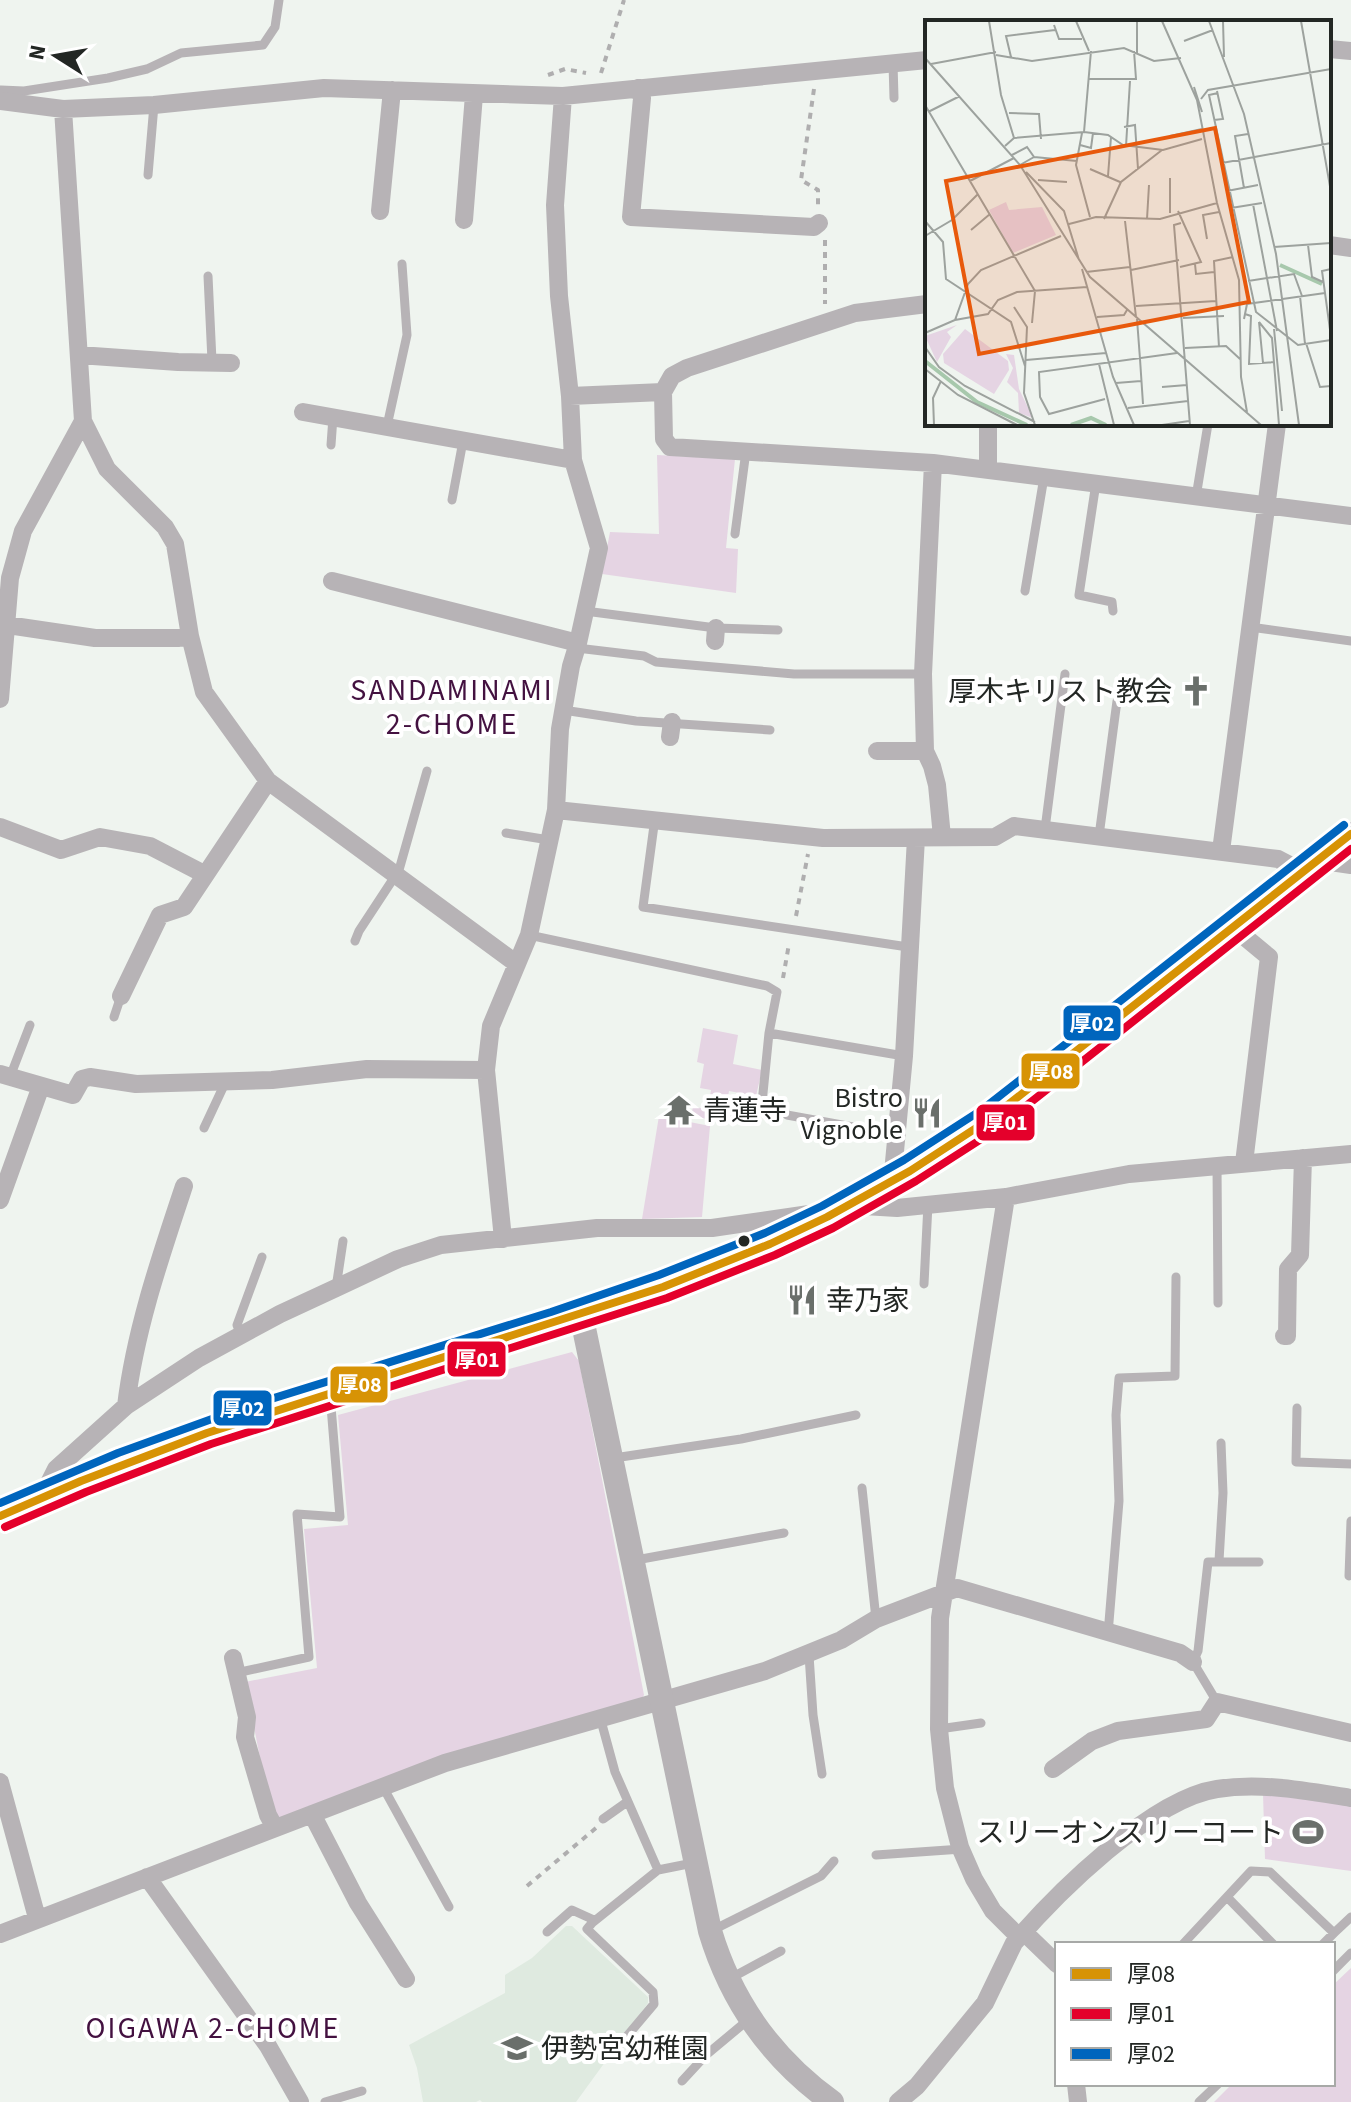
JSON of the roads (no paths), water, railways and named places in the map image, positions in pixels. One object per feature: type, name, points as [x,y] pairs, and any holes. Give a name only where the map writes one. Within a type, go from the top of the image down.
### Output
[{"type":"street","points":[[1331,49],[1351,51]]},
{"type":"street","points":[[0,101],[63,109],[154,105],[324,88],[563,96],[925,60]]},
{"type":"street","points":[[638,88],[642,98],[631,217],[814,227],[819,223]]},
{"type":"street","points":[[380,211],[392,90]]},
{"type":"street","points":[[470,210],[474,95]]},
{"type":"street","points":[[503,1239],[486,1070],[491,1026],[529,935],[556,810],[563,710],[599,548],[573,460],[570,396],[559,296],[555,205],[563,96]]},
{"type":"street","points":[[63,109],[83,421],[107,469],[165,527],[175,544],[190,636],[210,704],[268,781],[517,964]]},
{"type":"street","points":[[1331,245],[1351,248]]},
{"type":"street","points":[[925,304],[855,313],[687,368],[672,376],[663,392],[664,439],[670,447],[933,463],[1351,516]]},
{"type":"street","points":[[79,355],[221,362]]},
{"type":"street","points":[[570,396],[663,392]]},
{"type":"street","points":[[303,412],[573,460]]},
{"type":"street","points":[[0,698],[3,624],[10,578],[23,531],[83,421]]},
{"type":"street","points":[[988,426],[988,470]]},
{"type":"street","points":[[1221,851],[1277,426]]},
{"type":"street","points":[[933,463],[923,674],[925,751],[937,785],[942,837]]},
{"type":"street","points":[[332,581],[383,598],[472,609],[578,645]]},
{"type":"street","points":[[3,624],[95,638],[190,636]]},
{"type":"street","points":[[877,751],[925,751]]},
{"type":"street","points":[[121,996],[137,974],[160,915],[184,912],[204,874],[268,781]]},
{"type":"street","points":[[556,810],[823,838],[995,837],[1014,826],[1221,851],[1310,866],[1351,865]]},
{"type":"street","points":[[0,827],[61,850],[100,837],[136,852],[150,846],[204,874]]},
{"type":"street","points":[[0,1516],[42,1497],[231,1426],[581,1314],[735,1259],[837,1211],[892,1183],[990,1119],[1351,834]]},
{"type":"street","points":[[892,1183],[904,1056],[916,838]]},
{"type":"street","points":[[1234,928],[1269,957],[1244,1163]]},
{"type":"street","points":[[5,1076],[73,1095],[82,1079],[90,1077],[136,1084],[272,1080],[367,1069],[486,1070]]},
{"type":"street","points":[[0,1200],[41,1086]]},
{"type":"street","points":[[42,1497],[56,1469],[126,1406],[199,1358],[398,1259],[441,1245],[597,1228],[712,1228],[864,1206],[897,1208],[1006,1197],[1129,1174],[1351,1154]]},
{"type":"street","points":[[1284,1336],[1287,1336],[1288,1269],[1300,1255],[1303,1158]]},
{"type":"street","points":[[126,1406],[131,1365],[184,1186]]},
{"type":"street","points":[[1006,1197],[940,1618],[939,1729],[945,1788],[974,1879],[993,1911],[1014,1932],[1028,1936],[1055,1962]]},
{"type":"street","points":[[581,1314],[710,1931],[721,1967],[751,2018],[791,2069],[832,2102]]},
{"type":"street","points":[[0,1934],[445,1763],[765,1671],[809,1655],[876,1619],[957,1588],[1180,1653],[1193,1662]]},
{"type":"street","points":[[235,1665],[247,1717],[245,1737],[268,1815],[275,1828]]},
{"type":"street","points":[[1053,1769],[1092,1741],[1118,1731],[1206,1719],[1217,1702],[1351,1733]]},
{"type":"street","points":[[0,1782],[37,1918]]},
{"type":"street","points":[[898,2102],[917,2086],[985,2003],[1014,1943],[1021,1935],[1060,1893],[1116,1843],[1157,1815],[1213,1789],[1256,1786],[1351,1798]]},
{"type":"street","points":[[312,1814],[358,1903],[406,1979]]},
{"type":"street","points":[[147,1877],[260,2036],[300,2102]]},
{"type":"lane","points":[[1,90],[24,91],[108,78],[147,69],[181,53],[263,45],[275,27],[279,0]]},
{"type":"lane","points":[[893,63],[894,98]]},
{"type":"lane","points":[[148,175],[154,105]]},
{"type":"lane","points":[[387,426],[407,335],[402,264]]},
{"type":"lane","points":[[208,276],[221,362]]},
{"type":"lane","points":[[331,445],[333,417]]},
{"type":"lane","points":[[1196,497],[1208,426]]},
{"type":"lane","points":[[452,500],[463,440]]},
{"type":"lane","points":[[735,534],[746,451]]},
{"type":"lane","points":[[1025,591],[1044,477]]},
{"type":"lane","points":[[1096,483],[1079,595],[1112,602],[1113,611]]},
{"type":"lane","points":[[585,611],[716,635],[778,630]]},
{"type":"lane","points":[[1250,627],[1351,641]]},
{"type":"lane","points":[[1337,653],[1338,639]]},
{"type":"lane","points":[[578,645],[644,656],[656,662],[794,674],[923,674]]},
{"type":"lane","points":[[1045,829],[1065,674]]},
{"type":"lane","points":[[1099,836],[1117,701]]},
{"type":"lane","points":[[563,710],[636,721],[671,730],[770,730]]},
{"type":"lane","points":[[355,941],[395,875],[427,771]]},
{"type":"lane","points":[[655,818],[643,907],[908,947]]},
{"type":"lane","points":[[506,833],[549,840]]},
{"type":"lane","points":[[529,935],[767,986],[777,992],[769,1033],[762,1103]]},
{"type":"lane","points":[[114,1017],[121,996]]},
{"type":"lane","points":[[5,1076],[30,1025]]},
{"type":"lane","points":[[769,1033],[904,1056]]},
{"type":"lane","points":[[204,1128],[226,1081]]},
{"type":"lane","points":[[787,1115],[897,1135]]},
{"type":"lane","points":[[1217,1165],[1218,1303]]},
{"type":"lane","points":[[924,1284],[928,1204]]},
{"type":"lane","points":[[336,1288],[343,1241]]},
{"type":"lane","points":[[241,1335],[237,1325],[262,1257]]},
{"type":"lane","points":[[1108,1634],[1119,1501],[1116,1415],[1119,1378],[1181,1376],[1176,1277]]},
{"type":"lane","points":[[1176,1311],[1188,1310]]},
{"type":"lane","points":[[235,1665],[309,1657],[297,1514],[340,1517],[330,1392]]},
{"type":"lane","points":[[1297,1408],[1296,1462],[1351,1464]]},
{"type":"lane","points":[[611,1458],[741,1439],[856,1415]]},
{"type":"lane","points":[[1219,1561],[1223,1493],[1221,1443]]},
{"type":"lane","points":[[862,1488],[876,1619]]},
{"type":"lane","points":[[1349,1576],[1351,1521]]},
{"type":"lane","points":[[632,1560],[784,1533]]},
{"type":"lane","points":[[1217,1702],[1193,1662],[1198,1651],[1208,1562],[1259,1562]]},
{"type":"lane","points":[[809,1655],[813,1715],[822,1774]]},
{"type":"lane","points":[[600,1717],[615,1772],[658,1870]]},
{"type":"lane","points":[[939,1729],[981,1723]]},
{"type":"lane","points":[[383,1787],[449,1907]]},
{"type":"lane","points":[[603,1819],[627,1802]]},
{"type":"lane","points":[[876,1855],[962,1849]]},
{"type":"lane","points":[[710,1931],[821,1876],[834,1861]]},
{"type":"lane","points":[[617,2048],[654,2004],[653,1992],[587,1929],[594,1920],[658,1870],[696,1863]]},
{"type":"lane","points":[[1185,1942],[1251,1871],[1270,1872],[1334,1933]]},
{"type":"lane","points":[[1227,1897],[1271,1942]]},
{"type":"lane","points":[[547,1932],[572,1910],[594,1920]]},
{"type":"lane","points":[[1325,1942],[1351,1917]]},
{"type":"lane","points":[[728,1979],[781,1951]]},
{"type":"lane","points":[[1335,1969],[1351,1953]]},
{"type":"lane","points":[[682,2081],[706,2055],[751,2018]]},
{"type":"lane","points":[[260,2036],[285,2022]]},
{"type":"lane","points":[[1199,2102],[1216,2086]]},
{"type":"lane","points":[[325,2102],[362,2091]]},
{"type":"place","name":"厚木キリスト教会","points":[[1196,691]]},
{"type":"place","name":"青蓮寺","points":[[679,1110]]},
{"type":"place","name":"Bistro Vignoble","points":[[927,1113]]},
{"type":"place","name":"幸乃家","points":[[802,1300]]},
{"type":"place","name":"スリーオンスリーコート","points":[[1308,1832]]},
{"type":"place","name":"伊勢宮幼稚園","points":[[517,2048]]},
{"type":"district","name":"SANDAMINAMI 2-CHOME","points":[[452,707]]},
{"type":"district","name":"OIGAWA 2-CHOME","points":[[213,2028]]}]
